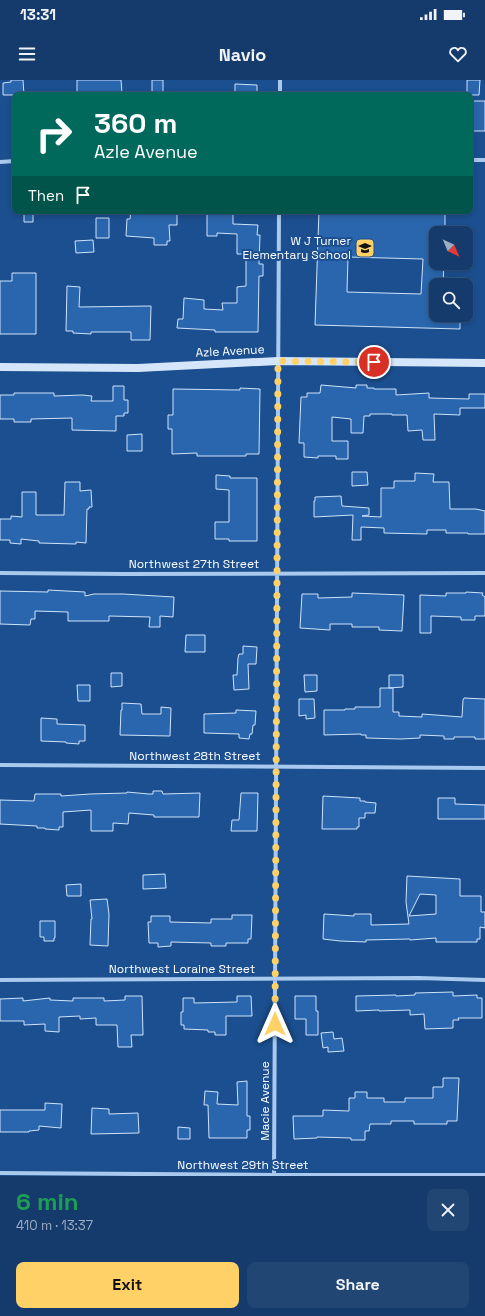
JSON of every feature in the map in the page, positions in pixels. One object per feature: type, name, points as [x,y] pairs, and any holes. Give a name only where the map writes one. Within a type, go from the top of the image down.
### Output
[{"type":"main road","name":"Azle Avenue","points":[[0,367],[138,368],[278,361],[485,363]]},
{"type":"street","points":[[280,80],[280,92]]},
{"type":"street","points":[[473,160],[485,160]]},
{"type":"street","points":[[0,162],[12,161]]},
{"type":"street","name":"Macie Avenue","points":[[274,1176],[279,214]]},
{"type":"street","name":"Northwest 27th Street","points":[[0,573],[485,573]]},
{"type":"street","name":"Northwest 28th Street","points":[[0,765],[485,768]]},
{"type":"street","name":"Northwest Loraine Street","points":[[0,980],[275,978],[419,978],[485,980]]},
{"type":"street","name":"Northwest 29th Street","points":[[0,1173],[274,1176],[485,1175]]},
{"type":"building","points":[[11,80],[23,80],[24,92],[12,92],[12,95],[3,95],[3,83],[11,82]]},
{"type":"building","points":[[77,80],[121,80],[122,92],[77,92]]},
{"type":"building","points":[[152,80],[163,80],[163,92],[152,92]]},
{"type":"building","points":[[467,80],[480,80],[479,95],[473,95],[473,92],[467,92]]},
{"type":"building","points":[[235,84],[257,85],[257,92],[235,92]]},
{"type":"building","points":[[473,101],[485,101],[485,131],[473,131]]},
{"type":"building","points":[[24,214],[33,214],[33,222],[24,222]]},
{"type":"building","points":[[131,214],[177,214],[177,225],[169,225],[170,241],[167,241],[167,245],[154,245],[154,238],[126,236],[127,219],[130,219]]},
{"type":"building","points":[[207,214],[233,214],[233,224],[258,225],[257,235],[260,235],[259,264],[263,264],[263,276],[259,276],[258,332],[215,332],[215,330],[177,328],[178,319],[183,319],[184,298],[204,300],[204,309],[223,310],[222,303],[237,303],[237,287],[246,286],[246,254],[237,254],[237,234],[217,233],[217,236],[207,236]]},
{"type":"building","points":[[319,214],[445,214],[445,226],[429,226],[429,270],[444,270],[443,278],[429,278],[429,322],[460,322],[460,329],[315,325]],"holes":[[[348,257],[423,259],[421,294],[347,292]]]},
{"type":"building","points":[[96,218],[109,218],[109,238],[96,238]]},
{"type":"building","points":[[93,240],[94,252],[76,253],[75,241]]},
{"type":"building","points":[[12,273],[36,273],[36,334],[0,334],[0,281],[12,281]]},
{"type":"building","points":[[67,286],[80,287],[79,307],[151,306],[150,340],[131,340],[131,332],[91,332],[91,334],[66,331]]},
{"type":"building","points":[[321,385],[356,388],[356,385],[367,385],[367,388],[374,389],[396,389],[396,395],[429,393],[429,398],[469,399],[469,394],[485,394],[485,408],[460,408],[460,415],[434,414],[435,440],[423,440],[422,430],[408,431],[407,415],[370,414],[370,416],[364,416],[363,433],[351,433],[351,419],[332,417],[332,441],[348,441],[348,459],[336,459],[336,456],[318,456],[318,458],[304,457],[304,443],[299,443],[301,397],[307,397],[307,393],[320,393]]},
{"type":"building","points":[[113,386],[124,386],[124,400],[128,400],[128,413],[124,413],[124,416],[116,416],[116,431],[72,430],[72,418],[31,419],[31,422],[14,422],[14,419],[0,419],[0,395],[14,395],[14,393],[54,393],[54,396],[82,395],[92,396],[91,401],[113,401]]},
{"type":"building","points":[[240,388],[260,389],[259,454],[246,454],[246,456],[197,456],[197,453],[172,454],[172,429],[168,429],[168,415],[173,415],[173,389],[240,390]]},
{"type":"building","points":[[142,434],[142,451],[127,451],[127,435]]},
{"type":"building","points":[[352,472],[367,472],[368,485],[352,486]]},
{"type":"building","points":[[415,473],[434,474],[433,482],[449,482],[450,509],[476,509],[485,511],[485,534],[446,533],[446,530],[427,530],[427,534],[384,533],[384,528],[361,527],[361,540],[352,540],[353,515],[314,517],[315,497],[341,496],[342,506],[369,508],[369,515],[362,516],[381,517],[381,488],[394,488],[394,481],[415,481]]},
{"type":"building","points":[[216,475],[230,476],[230,478],[257,478],[257,541],[229,541],[229,539],[215,539],[215,522],[229,522],[229,490],[216,489]]},
{"type":"building","points":[[65,482],[80,482],[80,491],[91,490],[92,507],[87,509],[86,543],[39,543],[39,541],[21,539],[21,544],[10,543],[10,540],[0,540],[0,519],[11,519],[11,516],[22,517],[22,492],[36,492],[36,515],[64,515]]},
{"type":"building","points":[[48,590],[85,592],[85,596],[94,594],[123,594],[174,597],[173,617],[160,616],[160,627],[149,627],[150,617],[109,616],[109,621],[68,621],[68,612],[35,611],[35,619],[31,619],[30,625],[0,624],[0,591],[48,592]]},
{"type":"building","points":[[352,593],[404,595],[402,631],[379,630],[379,627],[352,627],[352,624],[330,624],[330,630],[300,628],[302,594],[318,594],[318,598],[352,597]]},
{"type":"building","points":[[446,593],[483,593],[482,595],[485,597],[485,616],[475,616],[475,620],[461,620],[461,617],[431,616],[431,633],[420,633],[420,595],[446,596]]},
{"type":"building","points":[[186,635],[205,635],[205,652],[185,652]]},
{"type":"building","points":[[243,646],[257,647],[256,664],[248,664],[249,689],[234,690],[233,675],[237,675],[238,658],[239,654],[243,654]]},
{"type":"building","points":[[111,673],[122,673],[122,686],[111,687]]},
{"type":"building","points":[[304,675],[317,675],[317,691],[305,692]]},
{"type":"building","points":[[389,675],[403,675],[403,687],[389,688]]},
{"type":"building","points":[[77,685],[90,685],[90,701],[78,701]]},
{"type":"building","points":[[380,688],[393,688],[393,712],[399,712],[399,716],[422,717],[422,714],[462,717],[464,698],[485,699],[485,739],[475,739],[475,737],[454,737],[454,739],[444,739],[444,736],[420,735],[420,738],[401,739],[366,738],[366,735],[361,734],[324,735],[324,710],[345,710],[355,709],[355,707],[380,707]]},
{"type":"building","points":[[299,699],[314,699],[315,718],[306,719],[306,715],[299,716]]},
{"type":"building","points":[[122,703],[141,704],[142,714],[161,714],[161,707],[171,708],[170,736],[120,735]]},
{"type":"building","points":[[236,710],[256,711],[255,725],[253,725],[252,734],[250,734],[249,739],[239,738],[239,734],[204,733],[204,714],[236,713]]},
{"type":"building","points":[[41,718],[57,719],[57,724],[85,725],[85,741],[79,741],[79,744],[41,741]]},
{"type":"building","points":[[153,791],[162,791],[163,794],[200,793],[199,817],[154,817],[154,815],[129,813],[128,824],[113,823],[113,831],[91,831],[91,810],[63,812],[63,827],[59,827],[59,830],[37,828],[37,826],[0,824],[0,800],[34,801],[35,794],[61,794],[61,796],[127,792],[153,794]]},
{"type":"building","points":[[241,793],[258,793],[257,831],[231,831],[232,820],[239,820]]},
{"type":"building","points":[[323,796],[360,798],[360,801],[376,803],[375,813],[365,813],[365,818],[359,818],[359,827],[357,827],[357,829],[322,829]]},
{"type":"building","points":[[438,798],[455,798],[455,804],[485,805],[485,819],[438,819]]},
{"type":"building","points":[[165,874],[166,888],[143,889],[143,875]]},
{"type":"building","points":[[407,876],[460,879],[460,896],[481,896],[481,912],[485,912],[485,928],[480,927],[480,939],[477,939],[477,942],[436,942],[436,938],[410,940],[366,940],[366,942],[323,939],[324,914],[354,916],[354,914],[371,914],[371,925],[409,924],[406,902]],"holes":[[[420,894],[436,895],[436,914],[409,916]]]},
{"type":"building","points":[[81,884],[81,896],[67,896],[66,885]]},
{"type":"building","points":[[107,899],[109,914],[108,946],[90,945],[92,919],[90,900]]},
{"type":"building","points":[[232,915],[252,915],[251,939],[248,939],[248,943],[226,943],[226,946],[211,946],[211,943],[171,942],[171,946],[158,947],[158,943],[149,943],[148,922],[151,922],[151,916],[170,916],[170,922],[211,923],[211,919],[232,919]]},
{"type":"building","points":[[40,921],[55,921],[54,941],[44,941],[44,937],[40,937]]},
{"type":"building","points":[[453,992],[453,996],[477,995],[477,998],[482,998],[482,1018],[458,1018],[459,1020],[453,1020],[453,1028],[425,1029],[424,1014],[410,1015],[410,1010],[356,1011],[356,996],[396,996],[415,995],[415,993]]},
{"type":"building","points":[[125,996],[142,996],[143,1035],[131,1035],[132,1047],[118,1047],[117,1025],[96,1025],[96,1018],[80,1019],[80,1016],[59,1017],[59,1032],[45,1031],[45,1024],[24,1025],[24,1021],[0,1021],[0,999],[23,998],[23,1001],[50,998],[50,1000],[73,1001],[73,998],[104,998],[104,1001],[125,1000]]},
{"type":"building","points":[[237,996],[251,996],[252,1016],[226,1016],[226,1035],[215,1035],[215,1032],[208,1032],[208,1030],[184,1029],[184,1025],[181,1025],[183,998],[194,998],[194,1003],[237,1002]]},
{"type":"building","points":[[295,996],[316,996],[316,1011],[318,1011],[318,1035],[306,1035],[306,1019],[295,1019]]},
{"type":"building","points":[[333,1032],[334,1039],[342,1038],[344,1051],[328,1052],[328,1047],[323,1048],[321,1033]]},
{"type":"building","points":[[443,1078],[459,1078],[457,1121],[447,1121],[447,1124],[414,1124],[414,1121],[391,1121],[391,1124],[370,1124],[369,1131],[365,1131],[365,1140],[317,1137],[294,1139],[293,1116],[323,1116],[323,1110],[349,1111],[349,1098],[355,1098],[355,1092],[367,1092],[367,1098],[384,1098],[384,1102],[405,1102],[405,1098],[433,1098],[433,1087],[443,1087]]},
{"type":"building","points":[[247,1081],[247,1116],[250,1116],[250,1130],[247,1130],[247,1138],[209,1138],[208,1105],[204,1105],[205,1091],[218,1092],[217,1104],[238,1105],[237,1082]]},
{"type":"building","points":[[45,1103],[62,1104],[61,1128],[39,1126],[39,1130],[29,1132],[0,1132],[0,1110],[45,1110]]},
{"type":"building","points":[[92,1108],[109,1109],[109,1114],[138,1113],[139,1133],[91,1134]]},
{"type":"building","points":[[178,1127],[190,1128],[190,1139],[178,1139]]},
{"type":"place","name":"W J Turner Elementary School","points":[[365,248]]},
{"type":"route","points":[[275,1024],[278,361],[374,362]]}]
